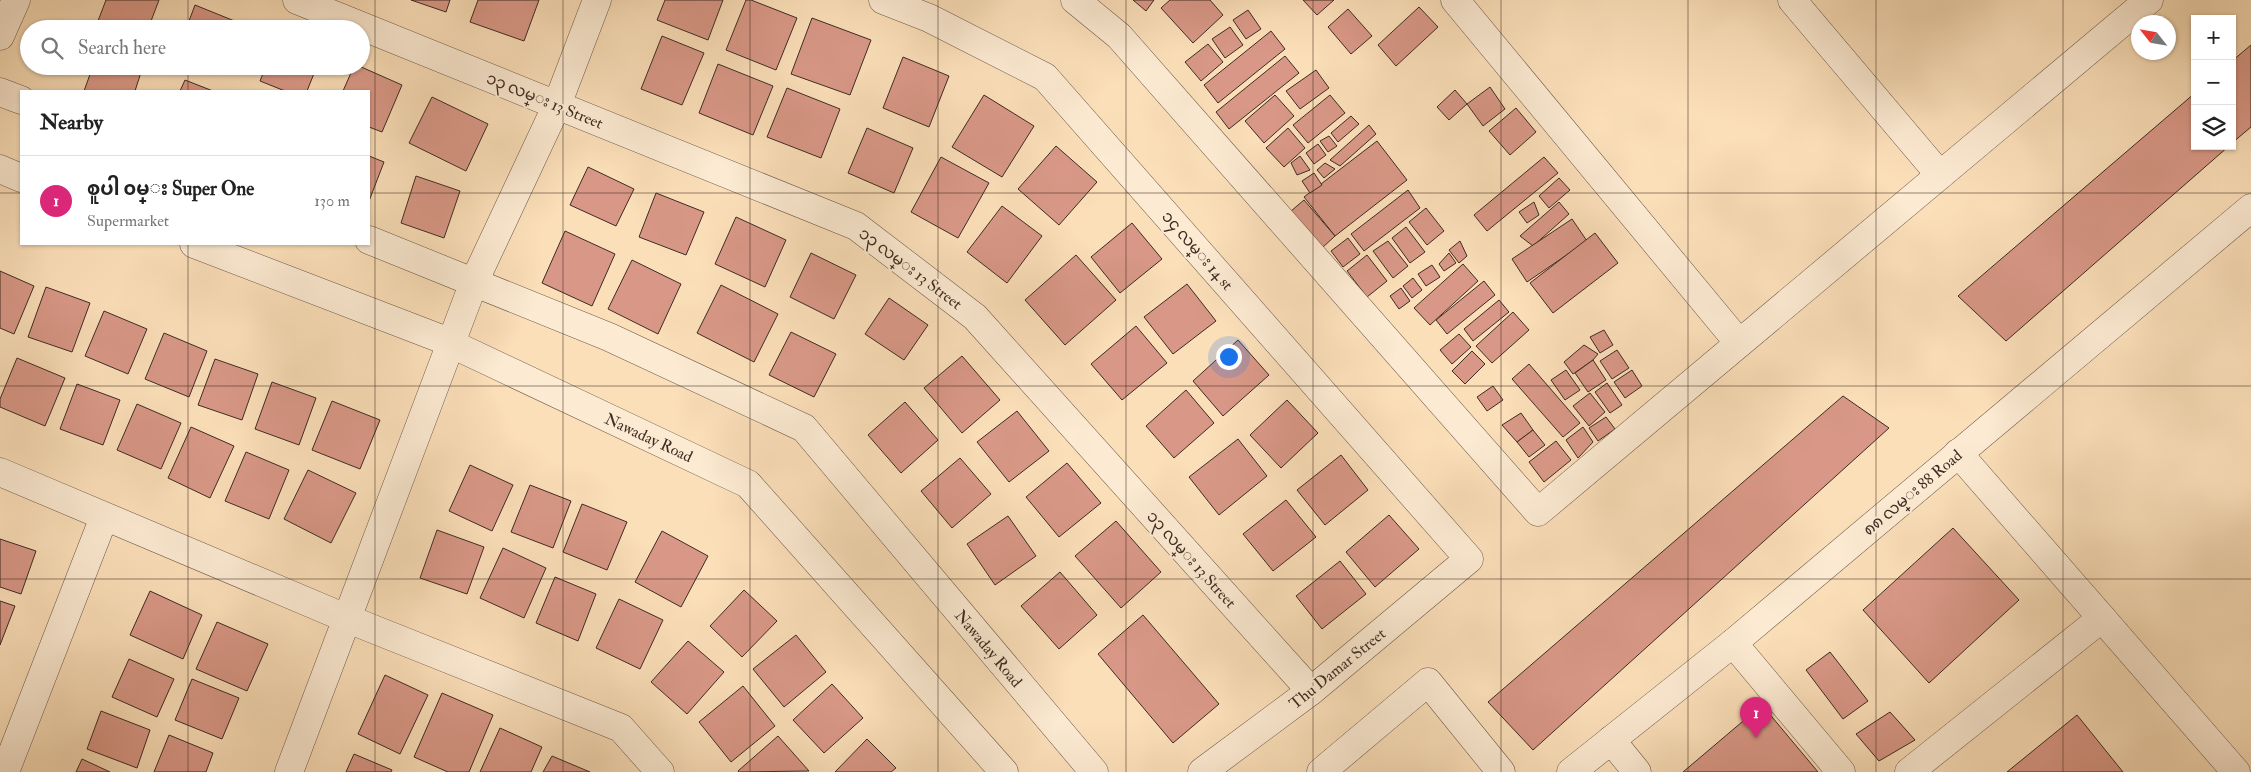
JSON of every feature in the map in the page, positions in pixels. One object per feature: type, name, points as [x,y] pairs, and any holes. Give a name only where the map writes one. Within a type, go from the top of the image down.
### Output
[{"type":"street","points":[[0,36],[16,0]]},
{"type":"street","name":"၁၃ လမ္း 13 Street","points":[[297,0],[347,20]]},
{"type":"street","points":[[289,772],[474,282],[557,105],[597,0]]},
{"type":"street","name":"၁၄ လမ္း 14 st","points":[[882,0],[929,18],[1045,77],[1468,559]]},
{"type":"street","points":[[1074,0],[1120,36],[1538,512],[2149,0]]},
{"type":"street","points":[[1455,0],[1739,343]]},
{"type":"street","points":[[1792,0],[1940,175]]},
{"type":"street","name":"၁၃ လမ္း 13 Street","points":[[370,29],[856,226],[975,317],[1311,691]]},
{"type":"street","points":[[0,92],[20,100]]},
{"type":"street","points":[[0,169],[20,178]]},
{"type":"street","name":"၈၈ လမ္း 88 Road","points":[[1571,772],[1733,643],[2251,208]]},
{"type":"street","name":"Nawaday Road","points":[[370,240],[609,337],[804,428],[1094,772]]},
{"type":"street","name":"Nawaday Road","points":[[197,245],[451,344],[748,484],[1004,772]]},
{"type":"street","points":[[1958,453],[2236,772]]},
{"type":"street","points":[[0,472],[348,618],[621,728],[660,772]]},
{"type":"street","points":[[5,772],[104,517]]},
{"type":"street","name":"Thu Damar Street","points":[[1202,772],[1311,691],[1468,559]]},
{"type":"street","points":[[1909,772],[2102,618]]},
{"type":"street","points":[[1733,643],[1840,772]]},
{"type":"street","points":[[1321,772],[1428,682],[1501,772]]},
{"type":"street","points":[[1611,740],[1637,772]]},
{"type":"building","points":[[106,0],[159,0],[151,20],[98,20]]},
{"type":"building","points":[[411,0],[450,0],[446,12]]},
{"type":"building","points":[[478,0],[539,0],[524,41],[470,22]]},
{"type":"building","points":[[665,0],[723,0],[708,40],[657,20]]},
{"type":"building","points":[[746,0],[751,0],[797,18],[776,70],[726,50]]},
{"type":"building","points":[[1133,0],[1154,0],[1146,11]]},
{"type":"building","points":[[1170,0],[1210,0],[1223,15],[1193,43],[1161,8]]},
{"type":"building","points":[[1303,0],[1334,0],[1317,15]]},
{"type":"building","points":[[195,5],[232,20],[189,20]]},
{"type":"building","points":[[1419,7],[1438,27],[1396,66],[1378,45]]},
{"type":"building","points":[[1348,9],[1372,36],[1351,54],[1328,27]]},
{"type":"building","points":[[1248,10],[1261,29],[1246,39],[1233,20]]},
{"type":"building","points":[[812,18],[871,40],[850,95],[791,74]]},
{"type":"building","points":[[1230,27],[1243,45],[1225,58],[1212,39]]},
{"type":"building","points":[[1271,31],[1285,49],[1218,103],[1204,85]]},
{"type":"building","points":[[662,36],[704,53],[682,105],[641,89]]},
{"type":"building","points":[[1208,44],[1223,62],[1201,81],[1185,62]]},
{"type":"building","points":[[2251,45],[2251,127],[2236,140],[2236,60],[2236,58]]},
{"type":"building","points":[[1285,56],[1299,73],[1229,129],[1216,112]]},
{"type":"building","points":[[903,57],[949,76],[929,127],[883,108]]},
{"type":"building","points":[[718,64],[773,86],[753,135],[699,113]]},
{"type":"building","points":[[1316,70],[1329,88],[1300,109],[1286,91]]},
{"type":"building","points":[[370,71],[402,85],[382,132],[370,127],[370,90],[343,90],[350,75],[370,75]]},
{"type":"building","points":[[90,75],[140,75],[135,90],[84,90]]},
{"type":"building","points":[[262,75],[313,75],[307,90],[282,90],[260,81]]},
{"type":"building","points":[[185,80],[210,90],[180,90]]},
{"type":"building","points":[[1490,87],[1505,109],[1483,126],[1467,104]]},
{"type":"building","points":[[787,88],[840,109],[821,158],[767,137]]},
{"type":"building","points":[[1455,90],[1467,104],[1449,120],[1437,107]]},
{"type":"building","points":[[984,95],[1034,126],[1002,177],[952,147]]},
{"type":"building","points":[[1275,95],[1294,116],[1264,143],[1245,121]]},
{"type":"building","points":[[1330,95],[1345,113],[1308,143],[1293,125]]},
{"type":"building","points":[[2191,96],[2191,150],[2224,150],[2006,341],[1958,296]]},
{"type":"building","points":[[432,97],[488,124],[466,171],[409,143]]},
{"type":"building","points":[[1516,108],[1536,132],[1510,155],[1489,131]]},
{"type":"building","points":[[1351,116],[1359,124],[1338,142],[1331,133]]},
{"type":"building","points":[[1369,125],[1376,134],[1340,166],[1330,160]]},
{"type":"building","points":[[867,128],[913,148],[894,193],[848,173]]},
{"type":"building","points":[[1288,128],[1305,148],[1284,167],[1266,148]]},
{"type":"building","points":[[1329,136],[1337,146],[1328,152],[1320,141]]},
{"type":"building","points":[[1377,141],[1407,180],[1335,236],[1304,197]]},
{"type":"building","points":[[1318,144],[1326,155],[1314,164],[1306,153]]},
{"type":"building","points":[[1056,146],[1097,182],[1059,225],[1018,189]]},
{"type":"building","points":[[370,156],[384,162],[370,198]]},
{"type":"building","points":[[1300,156],[1310,170],[1297,175],[1291,163]]},
{"type":"building","points":[[941,157],[989,183],[958,238],[911,212]]},
{"type":"building","points":[[1544,157],[1558,173],[1487,231],[1474,215]]},
{"type":"building","points":[[1325,163],[1335,169],[1324,178],[1317,170]]},
{"type":"building","points":[[588,167],[634,189],[616,226],[570,205]]},
{"type":"building","points":[[1314,173],[1322,185],[1310,193],[1302,181]]},
{"type":"building","points":[[416,176],[460,191],[444,238],[401,223]]},
{"type":"building","points":[[1559,178],[1570,190],[1549,208],[1539,196]]},
{"type":"building","points":[[1408,190],[1420,208],[1364,251],[1351,234]]},
{"type":"building","points":[[656,193],[704,212],[686,255],[639,237]]},
{"type":"building","points":[[1304,200],[1335,236],[1322,248],[1291,211]]},
{"type":"building","points":[[1534,202],[1539,215],[1527,223],[1519,212]]},
{"type":"building","points":[[1559,202],[1569,214],[1533,246],[1520,236]]},
{"type":"building","points":[[1002,206],[1042,236],[1007,283],[967,252]]},
{"type":"building","points":[[1426,208],[1444,231],[1427,245],[1409,222]]},
{"type":"building","points":[[736,217],[786,240],[765,287],[715,264]]},
{"type":"building","points":[[1572,219],[1587,241],[1527,282],[1512,259]]},
{"type":"building","points":[[1132,223],[1162,259],[1120,293],[1091,257]]},
{"type":"building","points":[[1406,227],[1425,252],[1410,263],[1392,238]]},
{"type":"building","points":[[565,231],[615,254],[592,306],[542,283]]},
{"type":"building","points":[[1595,233],[1618,263],[1553,313],[1530,283]]},
{"type":"building","points":[[1348,238],[1360,254],[1343,267],[1331,251]]},
{"type":"building","points":[[1388,241],[1408,266],[1393,278],[1373,251]]},
{"type":"building","points":[[1460,241],[1467,256],[1459,263],[1449,250]]},
{"type":"building","points":[[811,253],[856,275],[834,319],[790,297]]},
{"type":"building","points":[[1449,253],[1456,263],[1444,271],[1439,264]]},
{"type":"building","points":[[1076,255],[1116,300],[1065,345],[1025,300]]},
{"type":"building","points":[[1367,255],[1387,281],[1367,297],[1347,271]]},
{"type":"building","points":[[632,260],[681,284],[658,334],[608,309]]},
{"type":"building","points":[[1463,264],[1478,281],[1430,325],[1414,308]]},
{"type":"building","points":[[1432,265],[1440,277],[1426,286],[1418,274]]},
{"type":"building","points":[[0,271],[34,286],[14,334],[0,328]]},
{"type":"building","points":[[1413,278],[1422,290],[1412,298],[1403,286]]},
{"type":"building","points":[[1484,281],[1495,295],[1447,334],[1436,320]]},
{"type":"building","points":[[1187,284],[1216,321],[1173,354],[1144,317]]},
{"type":"building","points":[[721,285],[778,314],[754,362],[697,333]]},
{"type":"building","points":[[46,287],[90,303],[72,352],[28,337]]},
{"type":"building","points":[[1401,288],[1410,301],[1399,309],[1390,296]]},
{"type":"building","points":[[889,298],[928,325],[904,360],[865,334]]},
{"type":"building","points":[[1499,300],[1509,312],[1473,341],[1464,329]]},
{"type":"building","points":[[104,311],[147,329],[128,374],[85,356]]},
{"type":"building","points":[[1513,312],[1529,330],[1492,363],[1476,346]]},
{"type":"building","points":[[1136,326],[1167,363],[1122,400],[1091,364]]},
{"type":"building","points":[[1604,330],[1613,345],[1600,353],[1590,337]]},
{"type":"building","points":[[791,332],[836,354],[814,397],[769,375]]},
{"type":"building","points":[[164,333],[207,351],[189,397],[145,379]]},
{"type":"building","points":[[1459,334],[1471,347],[1452,364],[1440,350]]},
{"type":"building","points":[[1238,340],[1269,375],[1223,416],[1193,381]]},
{"type":"building","points":[[1584,345],[1598,354],[1593,360],[1573,374],[1564,362]]},
{"type":"building","points":[[1617,350],[1629,368],[1612,379],[1600,361]]},
{"type":"building","points":[[1472,351],[1485,364],[1465,384],[1452,371]]},
{"type":"building","points":[[962,356],[1000,400],[962,433],[924,388]]},
{"type":"building","points":[[17,358],[65,378],[45,426],[0,407],[0,399]]},
{"type":"building","points":[[215,359],[258,374],[242,420],[198,405]]},
{"type":"building","points":[[1593,360],[1606,380],[1588,392],[1575,373]]},
{"type":"building","points":[[1529,364],[1580,423],[1563,437],[1512,379]]},
{"type":"building","points":[[1566,370],[1580,390],[1565,400],[1551,380]]},
{"type":"building","points":[[1632,370],[1642,386],[1625,398],[1614,382]]},
{"type":"building","points":[[272,382],[316,398],[299,445],[255,429]]},
{"type":"building","points":[[1607,383],[1622,405],[1610,413],[1595,392]]},
{"type":"building","points":[[77,384],[120,400],[103,445],[60,429]]},
{"type":"building","points":[[1493,386],[1503,400],[1487,411],[1477,397]]},
{"type":"building","points":[[1186,390],[1214,423],[1174,458],[1146,426]]},
{"type":"building","points":[[1590,393],[1605,412],[1589,426],[1573,406]]},
{"type":"building","points":[[1843,396],[1889,428],[1533,750],[1488,702]]},
{"type":"building","points":[[1287,400],[1318,433],[1281,468],[1250,435]]},
{"type":"building","points":[[332,401],[380,420],[360,469],[312,450]]},
{"type":"building","points":[[905,402],[938,440],[901,473],[868,435]]},
{"type":"building","points":[[137,404],[181,423],[161,469],[117,450]]},
{"type":"building","points":[[1017,411],[1049,451],[1009,482],[977,442]]},
{"type":"building","points":[[1521,413],[1533,430],[1517,442],[1502,425]]},
{"type":"building","points":[[1606,417],[1615,429],[1598,441],[1589,428]]},
{"type":"building","points":[[191,427],[234,446],[210,498],[168,478]]},
{"type":"building","points":[[1583,427],[1593,442],[1578,458],[1566,440]]},
{"type":"building","points":[[1533,430],[1545,445],[1529,457],[1517,442]]},
{"type":"building","points":[[1238,439],[1267,476],[1219,515],[1189,477]]},
{"type":"building","points":[[1556,441],[1571,460],[1544,482],[1529,462]]},
{"type":"building","points":[[246,452],[289,470],[269,519],[225,501]]},
{"type":"building","points":[[1341,455],[1368,490],[1325,525],[1297,490]]},
{"type":"building","points":[[960,458],[991,494],[952,528],[921,491]]},
{"type":"building","points":[[1067,463],[1101,503],[1059,537],[1026,497]]},
{"type":"building","points":[[470,465],[513,485],[492,531],[449,511]]},
{"type":"building","points":[[308,470],[356,493],[331,543],[284,519]]},
{"type":"building","points":[[530,485],[571,501],[553,548],[511,532]]},
{"type":"building","points":[[1286,500],[1316,537],[1273,571],[1243,534]]},
{"type":"building","points":[[582,504],[627,522],[607,570],[563,552]]},
{"type":"building","points":[[1389,515],[1419,549],[1375,587],[1346,552]]},
{"type":"building","points":[[1008,516],[1036,556],[995,585],[967,544]]},
{"type":"building","points":[[1116,521],[1161,572],[1121,608],[1075,556]]},
{"type":"building","points":[[1953,528],[2019,600],[1929,683],[1863,610]]},
{"type":"building","points":[[437,530],[484,547],[467,594],[420,578]]},
{"type":"building","points":[[662,531],[708,556],[681,607],[635,582]]},
{"type":"building","points":[[0,539],[36,551],[21,594],[0,587]]},
{"type":"building","points":[[503,548],[546,568],[524,618],[480,598]]},
{"type":"building","points":[[1340,561],[1366,594],[1322,629],[1296,596]]},
{"type":"building","points":[[1060,572],[1097,615],[1059,649],[1021,606]]},
{"type":"building","points":[[555,577],[596,594],[578,641],[536,623]]},
{"type":"building","points":[[744,590],[777,621],[742,657],[710,626]]},
{"type":"building","points":[[150,591],[202,615],[183,659],[130,635]]},
{"type":"building","points":[[619,599],[663,620],[640,669],[596,648]]},
{"type":"building","points":[[0,601],[15,606],[0,645]]},
{"type":"building","points":[[1143,615],[1219,704],[1173,743],[1098,654]]},
{"type":"building","points":[[217,622],[268,644],[247,691],[196,669]]},
{"type":"building","points":[[796,635],[826,672],[784,707],[753,669]]},
{"type":"building","points":[[688,641],[724,672],[687,714],[651,682]]},
{"type":"building","points":[[1830,652],[1868,701],[1843,719],[1806,670]]},
{"type":"building","points":[[129,659],[174,679],[157,717],[112,697]]},
{"type":"building","points":[[385,675],[428,695],[400,754],[358,734]]},
{"type":"building","points":[[192,679],[239,698],[222,739],[175,720]]},
{"type":"building","points":[[832,684],[863,718],[824,753],[793,720]]},
{"type":"building","points":[[743,686],[775,726],[731,762],[699,722]]},
{"type":"building","points":[[442,693],[493,715],[469,772],[448,772],[414,757]]},
{"type":"building","points":[[1762,705],[1818,772],[1683,772]]},
{"type":"building","points":[[101,711],[150,730],[137,768],[87,749]]},
{"type":"building","points":[[1890,712],[1915,740],[1879,761],[1856,734]]},
{"type":"building","points":[[2077,715],[2123,772],[2007,772]]},
{"type":"building","points":[[500,728],[542,747],[531,772],[480,772]]},
{"type":"building","points":[[169,735],[213,753],[206,772],[154,772]]},
{"type":"building","points":[[778,736],[809,771],[738,771]]},
{"type":"building","points":[[867,739],[896,768],[891,772],[835,772]]},
{"type":"building","points":[[354,754],[392,770],[391,772],[346,772]]},
{"type":"building","points":[[552,756],[590,772],[543,772]]},
{"type":"building","points":[[82,759],[110,772],[76,772]]},
{"type":"place","name":"စူပါ ၀မ္း Super One","points":[[1756,738]]}]
